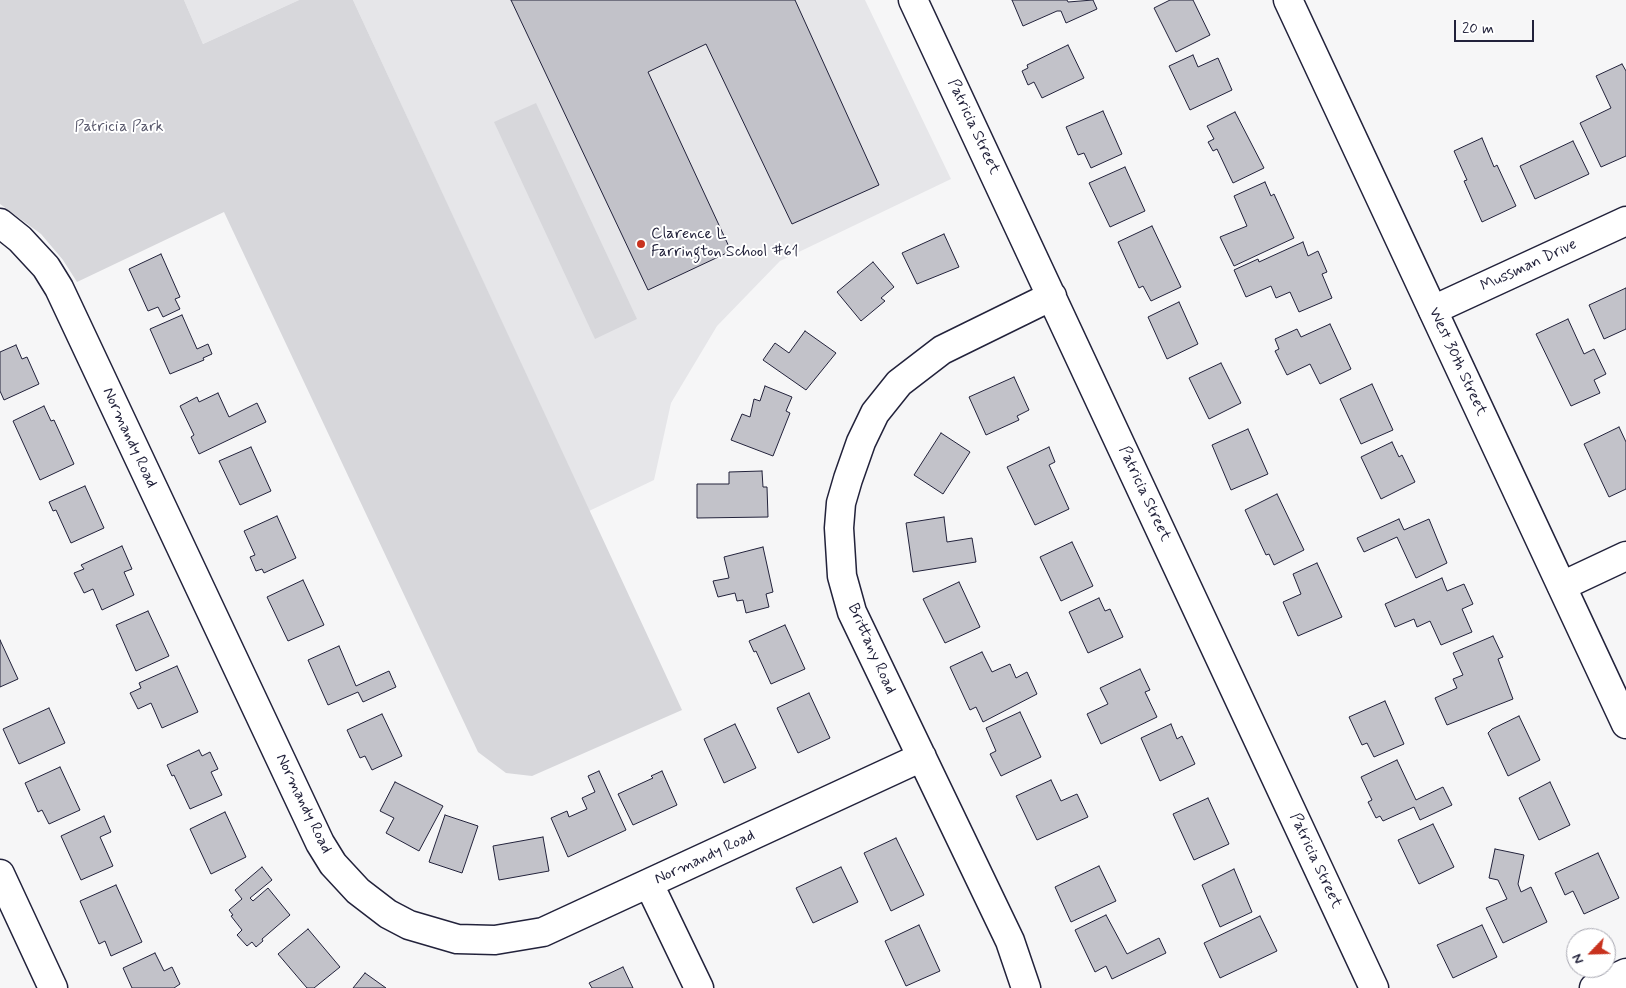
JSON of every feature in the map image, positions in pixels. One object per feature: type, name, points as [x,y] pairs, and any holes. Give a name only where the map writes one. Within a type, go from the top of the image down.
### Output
[{"type":"street","name":"Patricia Street","points":[[913,0],[1374,988]]},
{"type":"street","name":"West 30th Street","points":[[1288,0],[1626,724]]},
{"type":"street","name":"Mussman Drive","points":[[1433,310],[1626,221]]},
{"type":"street","name":"Normandy Road","points":[[0,223],[20,239],[46,267],[59,288],[320,843],[333,864],[358,891],[388,914],[410,925],[457,939],[495,940],[542,932],[922,757]]},
{"type":"street","name":"Brittany Road","points":[[1026,988],[1010,941],[852,612],[842,576],[839,528],[841,503],[861,442],[875,413],[905,377],[942,350],[1052,296]]},
{"type":"street","points":[[1562,586],[1626,556]]},
{"type":"street","points":[[0,874],[53,988]]},
{"type":"street","points":[[649,884],[699,988]]},
{"type":"street","points":[[1594,988],[1626,973]]},
{"type":"shaded area","points":[[184,0],[299,0],[203,44]]},
{"type":"shaded area","name":"Clarence L Farrington School #61","points":[[353,0],[865,0],[951,179],[780,261],[717,326],[671,403],[654,480],[589,511]]},
{"type":"green space","name":"Patricia Park","points":[[0,0],[184,0],[203,44],[299,0],[353,0],[682,710],[532,776],[506,773],[478,752],[224,212],[77,282],[63,260],[41,234],[0,204]]},
{"type":"green space","points":[[536,103],[637,319],[595,339],[494,122]]},
{"type":"building","points":[[511,0],[795,0],[879,185],[792,224],[706,44],[648,72],[731,251],[648,290]]},
{"type":"building","points":[[1012,0],[1067,0],[1068,2],[1093,0],[1097,9],[1066,23],[1061,11],[1057,11],[1023,26]]},
{"type":"building","points":[[1170,0],[1193,0],[1210,35],[1176,52],[1154,8]]},
{"type":"building","points":[[1068,45],[1084,78],[1042,98],[1034,82],[1028,85],[1022,71],[1028,68],[1027,65]]},
{"type":"building","points":[[1193,55],[1198,67],[1218,58],[1232,90],[1190,110],[1169,66]]},
{"type":"building","points":[[1622,64],[1626,71],[1626,156],[1601,167],[1580,123],[1611,108],[1596,76]]},
{"type":"building","points":[[1103,111],[1122,154],[1091,168],[1084,153],[1078,155],[1066,127]]},
{"type":"building","points":[[1235,112],[1264,168],[1233,183],[1217,149],[1213,151],[1208,142],[1214,139],[1207,126]]},
{"type":"building","points":[[1482,138],[1494,167],[1497,165],[1516,206],[1482,222],[1464,181],[1467,180],[1454,151]]},
{"type":"building","points":[[1573,141],[1589,174],[1535,199],[1520,166]]},
{"type":"building","points":[[1125,167],[1145,211],[1110,227],[1089,183]]},
{"type":"building","points":[[1265,182],[1271,196],[1274,194],[1294,238],[1234,266],[1220,237],[1247,226],[1234,196]]},
{"type":"building","points":[[1152,226],[1181,287],[1151,301],[1143,286],[1139,288],[1118,242]]},
{"type":"building","points":[[944,234],[959,267],[917,284],[902,253]]},
{"type":"building","points":[[1303,242],[1308,256],[1318,251],[1327,272],[1322,274],[1332,298],[1299,312],[1290,292],[1276,298],[1271,286],[1246,297],[1234,270],[1258,259],[1259,262]]},
{"type":"building","points":[[161,254],[180,297],[175,299],[180,309],[163,317],[158,307],[148,311],[129,269]]},
{"type":"building","points":[[873,262],[894,287],[881,298],[885,301],[861,321],[837,292]]},
{"type":"building","points":[[1626,288],[1626,329],[1604,339],[1589,305]]},
{"type":"building","points":[[1179,302],[1198,344],[1167,359],[1148,317]]},
{"type":"building","points":[[182,315],[197,349],[208,344],[212,354],[203,358],[204,360],[170,374],[150,329]]},
{"type":"building","points":[[1568,319],[1584,354],[1594,349],[1606,374],[1594,380],[1600,393],[1571,406],[1536,334]]},
{"type":"building","points":[[1330,324],[1351,369],[1320,384],[1310,364],[1287,375],[1275,351],[1279,349],[1275,339],[1297,329],[1301,337]]},
{"type":"building","points":[[805,331],[836,353],[806,390],[763,360],[775,343],[789,353]]},
{"type":"building","points":[[16,345],[22,359],[27,357],[39,384],[4,400],[0,391],[0,352]]},
{"type":"building","points":[[1221,363],[1241,403],[1209,419],[1189,378]]},
{"type":"building","points":[[1014,377],[1029,410],[1017,416],[1019,420],[986,435],[969,397]]},
{"type":"building","points":[[1372,384],[1393,430],[1361,444],[1340,399]]},
{"type":"building","points":[[765,386],[792,397],[786,411],[790,413],[773,456],[731,440],[742,414],[750,417],[754,399],[760,401]]},
{"type":"building","points":[[218,393],[229,417],[257,403],[266,422],[199,454],[191,437],[194,435],[180,406],[197,397],[199,402]]},
{"type":"building","points":[[44,406],[51,421],[54,420],[74,464],[40,480],[13,421]]},
{"type":"building","points":[[1619,427],[1626,442],[1626,489],[1609,497],[1584,444]]},
{"type":"building","points":[[1248,429],[1268,474],[1231,490],[1212,445]]},
{"type":"building","points":[[941,433],[970,452],[943,494],[914,475]]},
{"type":"building","points":[[1392,442],[1399,457],[1402,455],[1415,482],[1381,499],[1361,457]]},
{"type":"building","points":[[251,447],[271,491],[240,505],[219,461]]},
{"type":"building","points":[[1049,447],[1055,462],[1049,465],[1069,509],[1035,525],[1007,467]]},
{"type":"building","points":[[762,471],[763,487],[767,487],[768,517],[697,518],[697,484],[729,484],[729,472]]},
{"type":"building","points":[[85,486],[104,528],[71,543],[56,510],[53,511],[49,502]]},
{"type":"building","points":[[1277,494],[1304,550],[1274,565],[1269,554],[1266,555],[1245,510]]},
{"type":"building","points":[[277,516],[296,558],[264,573],[262,569],[256,571],[250,557],[255,555],[244,531]]},
{"type":"building","points":[[944,517],[947,542],[972,538],[976,562],[913,572],[906,523]]},
{"type":"building","points":[[1399,519],[1404,530],[1429,519],[1447,563],[1416,578],[1397,537],[1364,552],[1357,538]]},
{"type":"building","points":[[1072,542],[1093,586],[1061,601],[1040,557]]},
{"type":"building","points":[[122,546],[132,569],[124,572],[134,595],[102,610],[93,589],[84,593],[74,573],[84,569],[81,565]]},
{"type":"building","points":[[763,547],[773,592],[766,594],[769,607],[746,613],[743,600],[737,601],[735,593],[718,597],[713,581],[729,578],[724,557]]},
{"type":"building","points":[[1317,563],[1342,617],[1298,636],[1283,602],[1301,594],[1293,574]]},
{"type":"building","points":[[1442,578],[1447,591],[1464,584],[1473,604],[1462,609],[1472,632],[1441,645],[1430,621],[1417,627],[1414,619],[1395,627],[1385,604]]},
{"type":"building","points":[[303,580],[324,625],[288,641],[267,597]]},
{"type":"building","points":[[959,582],[980,627],[945,643],[923,599]]},
{"type":"building","points":[[1099,598],[1105,611],[1110,609],[1123,637],[1088,653],[1069,612]]},
{"type":"building","points":[[148,611],[169,656],[136,671],[116,625]]},
{"type":"building","points":[[785,625],[805,669],[771,684],[756,651],[754,652],[749,641]]},
{"type":"building","points":[[1493,636],[1503,657],[1498,659],[1513,699],[1447,725],[1435,698],[1457,688],[1453,679],[1463,675],[1453,653]]},
{"type":"building","points":[[0,640],[18,679],[0,687]]},
{"type":"building","points":[[339,646],[356,686],[389,671],[396,687],[363,702],[358,692],[328,705],[308,660]]},
{"type":"building","points":[[982,652],[992,672],[1010,664],[1016,678],[1027,672],[1037,694],[983,722],[976,707],[970,710],[950,667]]},
{"type":"building","points":[[177,666],[198,712],[162,728],[151,703],[138,709],[130,693],[141,688],[139,683]]},
{"type":"building","points":[[1140,669],[1150,690],[1145,692],[1157,717],[1101,744],[1087,714],[1108,704],[1100,688]]},
{"type":"building","points":[[809,693],[830,738],[798,753],[777,708]]},
{"type":"building","points":[[1385,701],[1404,744],[1374,757],[1367,743],[1362,745],[1349,717]]},
{"type":"building","points":[[49,708],[65,743],[19,764],[3,729]]},
{"type":"building","points":[[1020,712],[1041,757],[1001,776],[990,754],[996,751],[986,728]]},
{"type":"building","points":[[382,714],[402,756],[372,770],[365,756],[360,758],[347,730]]},
{"type":"building","points":[[1519,716],[1540,760],[1508,776],[1488,733],[1492,729]]},
{"type":"building","points":[[735,724],[756,768],[724,783],[704,739]]},
{"type":"building","points":[[1171,724],[1177,739],[1182,736],[1195,764],[1160,781],[1141,738]]},
{"type":"building","points":[[199,750],[202,756],[210,752],[218,769],[211,772],[222,795],[190,809],[174,775],[172,776],[167,765]]},
{"type":"building","points":[[1397,760],[1416,800],[1443,787],[1452,805],[1420,820],[1414,807],[1383,821],[1380,816],[1376,818],[1368,802],[1372,800],[1361,777]]},
{"type":"building","points":[[60,767],[80,810],[49,824],[42,810],[38,812],[25,783]]},
{"type":"building","points":[[599,771],[626,830],[568,857],[551,818],[567,811],[569,817],[587,809],[582,798],[595,792],[588,776]]},
{"type":"building","points":[[662,771],[677,805],[633,825],[618,794],[653,778],[651,776]]},
{"type":"building","points":[[1051,780],[1061,801],[1077,794],[1088,817],[1037,840],[1016,796]]},
{"type":"building","points":[[395,782],[443,806],[419,851],[386,833],[394,818],[380,811]]},
{"type":"building","points":[[1550,782],[1570,825],[1539,840],[1519,798]]},
{"type":"building","points":[[1208,798],[1229,844],[1194,860],[1173,814]]},
{"type":"building","points":[[225,812],[246,857],[211,874],[190,829]]},
{"type":"building","points":[[445,815],[478,826],[462,873],[429,862]]},
{"type":"building","points":[[104,816],[111,832],[100,837],[113,866],[81,880],[61,836]]},
{"type":"building","points":[[1433,824],[1454,867],[1419,884],[1398,840]]},
{"type":"building","points":[[543,837],[549,871],[499,880],[493,846]]},
{"type":"building","points":[[896,838],[924,895],[891,911],[864,853]]},
{"type":"building","points":[[1495,849],[1524,855],[1518,884],[1521,892],[1531,887],[1547,922],[1503,943],[1486,908],[1507,899],[1498,880],[1489,878]]},
{"type":"building","points":[[1598,853],[1619,898],[1584,914],[1573,891],[1565,895],[1555,873]]},
{"type":"building","points":[[1099,866],[1116,901],[1071,922],[1055,887]]},
{"type":"building","points":[[262,867],[272,880],[250,898],[253,901],[268,888],[290,915],[262,939],[263,941],[256,947],[252,942],[247,946],[237,935],[242,930],[231,916],[233,915],[229,910],[242,899],[235,890]]},
{"type":"building","points":[[841,867],[858,902],[813,923],[796,888]]},
{"type":"building","points":[[1234,869],[1252,912],[1220,927],[1202,885]]},
{"type":"building","points":[[116,885],[142,942],[111,956],[105,941],[99,944],[80,901]]},
{"type":"building","points":[[1106,915],[1127,954],[1159,938],[1166,953],[1112,979],[1106,966],[1095,972],[1075,930]]},
{"type":"building","points":[[1260,916],[1277,951],[1220,978],[1204,943]]},
{"type":"building","points":[[919,925],[940,971],[906,986],[885,941]]},
{"type":"building","points":[[1482,925],[1497,957],[1453,978],[1437,945]]},
{"type":"building","points":[[308,929],[340,967],[314,988],[307,988],[278,954]]},
{"type":"building","points":[[155,953],[164,971],[172,967],[180,984],[174,988],[132,988],[123,968]]},
{"type":"building","points":[[623,967],[633,988],[592,988],[589,983]]},
{"type":"building","points":[[365,973],[386,988],[353,988]]},
{"type":"place","name":"Clarence L Farrington School #61","points":[[641,244]]}]
